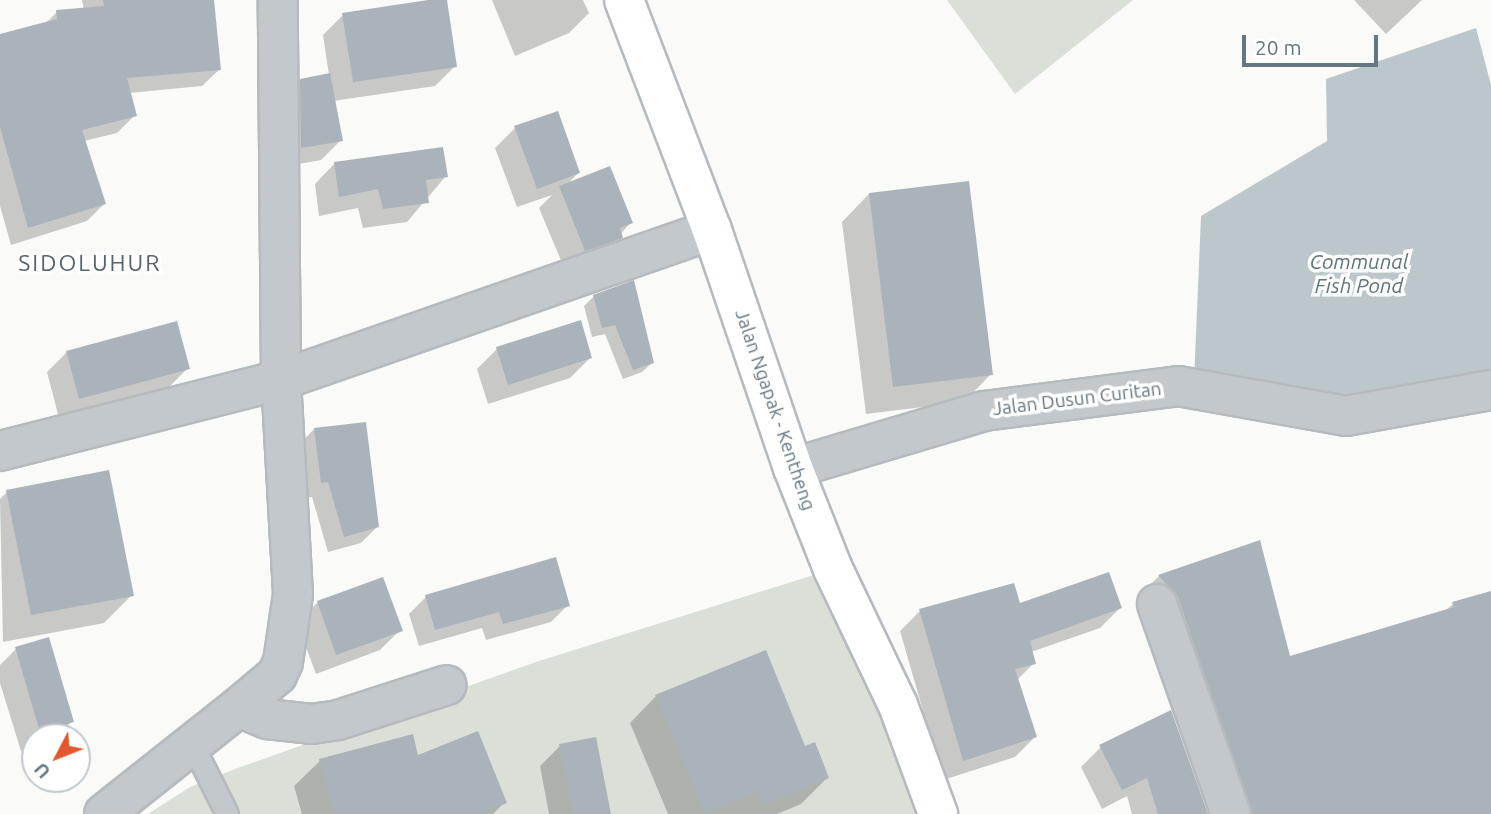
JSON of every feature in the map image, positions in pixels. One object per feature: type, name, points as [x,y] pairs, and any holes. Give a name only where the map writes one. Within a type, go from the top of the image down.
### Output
[{"type":"main road","name":"Jalan Ngapak - Kentheng","points":[[624,0],[712,230],[793,468],[833,569],[898,705],[938,814]]},
{"type":"street","points":[[104,814],[239,707],[276,675],[283,662],[293,594],[281,380],[278,0]]},
{"type":"street","points":[[0,451],[281,380],[712,230]]},
{"type":"street","name":"Jalan Dusun Curitan","points":[[793,468],[984,411],[1178,386],[1346,416],[1491,390]]},
{"type":"street","points":[[1157,604],[1231,814]]},
{"type":"street","points":[[239,707],[267,719],[311,724],[338,720],[447,685]]},
{"type":"lane","points":[[192,744],[227,814]]},
{"type":"shaded area","points":[[947,0],[1133,0],[1015,94]]},
{"type":"shaded area","points":[[833,569],[931,814],[148,814],[190,787],[235,769],[536,662]]},
{"type":"water","name":"Communal Fish Pond","points":[[1476,28],[1491,85],[1491,380],[1348,408],[1194,381],[1201,216],[1327,141],[1326,79]]},
{"type":"building","points":[[103,0],[214,0],[221,70],[127,78],[137,116],[82,130],[106,204],[28,228],[0,127],[0,34],[57,19],[56,10],[104,6]]},
{"type":"building","points":[[428,0],[447,0],[457,67],[353,82],[342,13]]},
{"type":"building","points":[[330,73],[343,141],[301,148],[300,79]]},
{"type":"building","points":[[558,111],[580,173],[537,189],[514,126]]},
{"type":"building","points":[[443,147],[448,177],[426,180],[429,203],[383,209],[378,189],[339,197],[334,162]]},
{"type":"building","points":[[610,166],[633,223],[620,228],[623,238],[585,251],[559,186]]},
{"type":"building","points":[[969,181],[993,375],[893,387],[869,193]]},
{"type":"building","points":[[634,280],[654,363],[633,370],[615,325],[602,328],[593,295]]},
{"type":"building","points":[[581,320],[592,358],[508,385],[496,347]]},
{"type":"building","points":[[177,321],[190,369],[79,399],[66,351]]},
{"type":"building","points":[[366,422],[379,527],[344,537],[328,482],[321,483],[314,428]]},
{"type":"building","points":[[109,470],[134,596],[31,615],[6,490]]},
{"type":"building","points":[[1260,540],[1290,656],[1454,607],[1452,602],[1491,591],[1491,814],[1252,814],[1178,597],[1158,575]]},
{"type":"building","points":[[556,557],[570,606],[503,624],[499,612],[435,630],[425,595]]},
{"type":"building","points":[[1109,572],[1122,608],[1030,641],[1036,664],[1015,669],[1037,737],[963,761],[919,609],[1014,583],[1020,603]]},
{"type":"building","points":[[383,577],[403,631],[336,655],[317,601]]},
{"type":"building","points":[[49,637],[74,722],[37,723],[15,647]]},
{"type":"building","points":[[766,650],[805,746],[815,742],[829,778],[764,805],[758,792],[705,814],[655,695]]},
{"type":"building","points":[[1171,710],[1208,814],[1158,814],[1147,778],[1122,790],[1099,745]]},
{"type":"building","points":[[478,731],[507,803],[479,814],[334,814],[319,759],[413,734],[418,755]]},
{"type":"building","points":[[596,737],[611,814],[573,814],[559,744]]},
{"type":"district","name":"SIDOLUHUR","points":[[90,263]]}]
